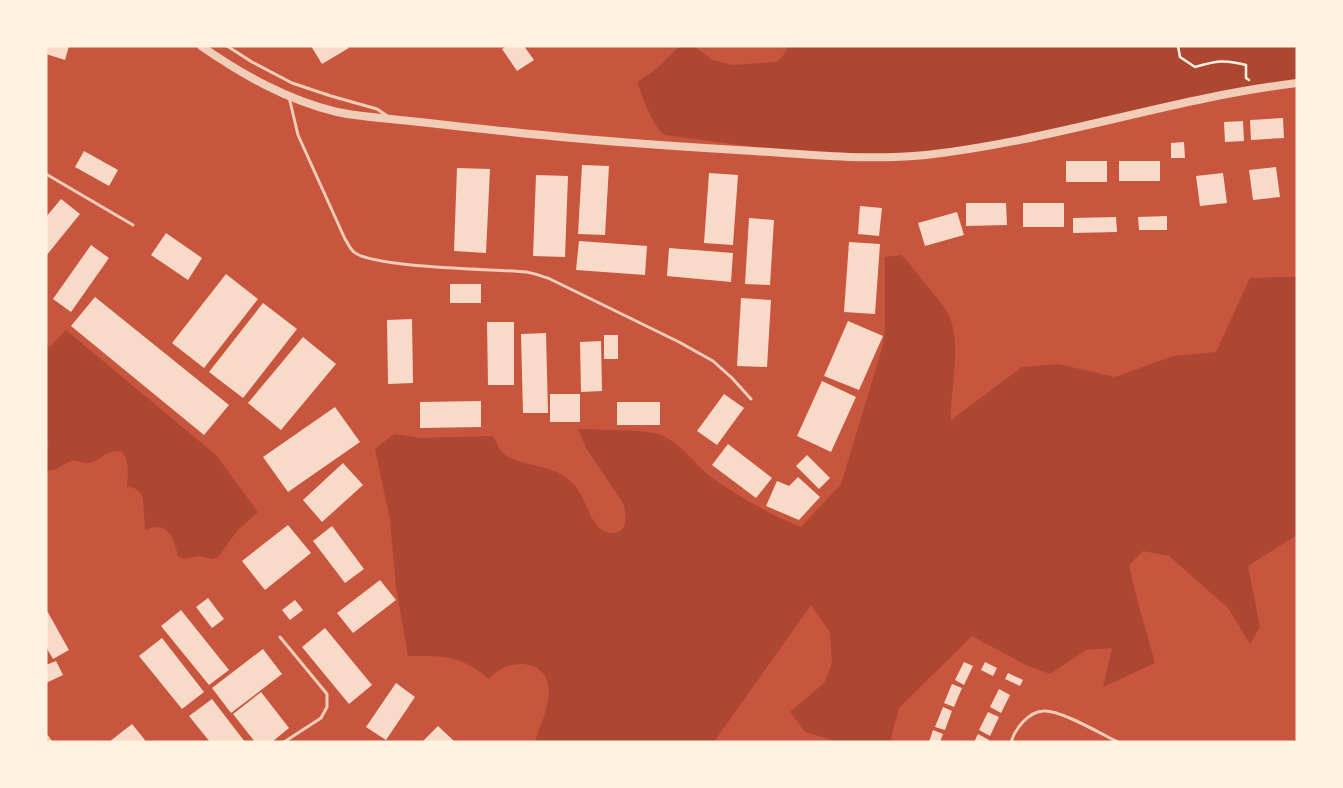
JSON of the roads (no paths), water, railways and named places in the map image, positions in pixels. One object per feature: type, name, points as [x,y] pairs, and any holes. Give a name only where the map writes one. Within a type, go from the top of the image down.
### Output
[{"type":"street","points":[[201,46],[227,64],[267,87],[338,112],[496,131],[654,145],[869,158],[924,155],[978,148],[1241,91],[1297,83]]},
{"type":"lane","points":[[227,46],[252,62],[292,83],[377,109],[392,119]]},
{"type":"lane","points":[[289,96],[298,135],[345,239],[354,252],[365,257],[390,262],[448,268],[528,272],[548,278],[679,342],[713,361],[751,399]]},
{"type":"lane","points":[[46,174],[132,225]]},
{"type":"lane","points":[[280,637],[327,694],[327,707],[321,718],[284,742]]},
{"type":"lane","points":[[1011,742],[1025,719],[1041,711],[1054,712],[1118,742]]},
{"type":"lane","points":[[46,735],[51,742]]}]
